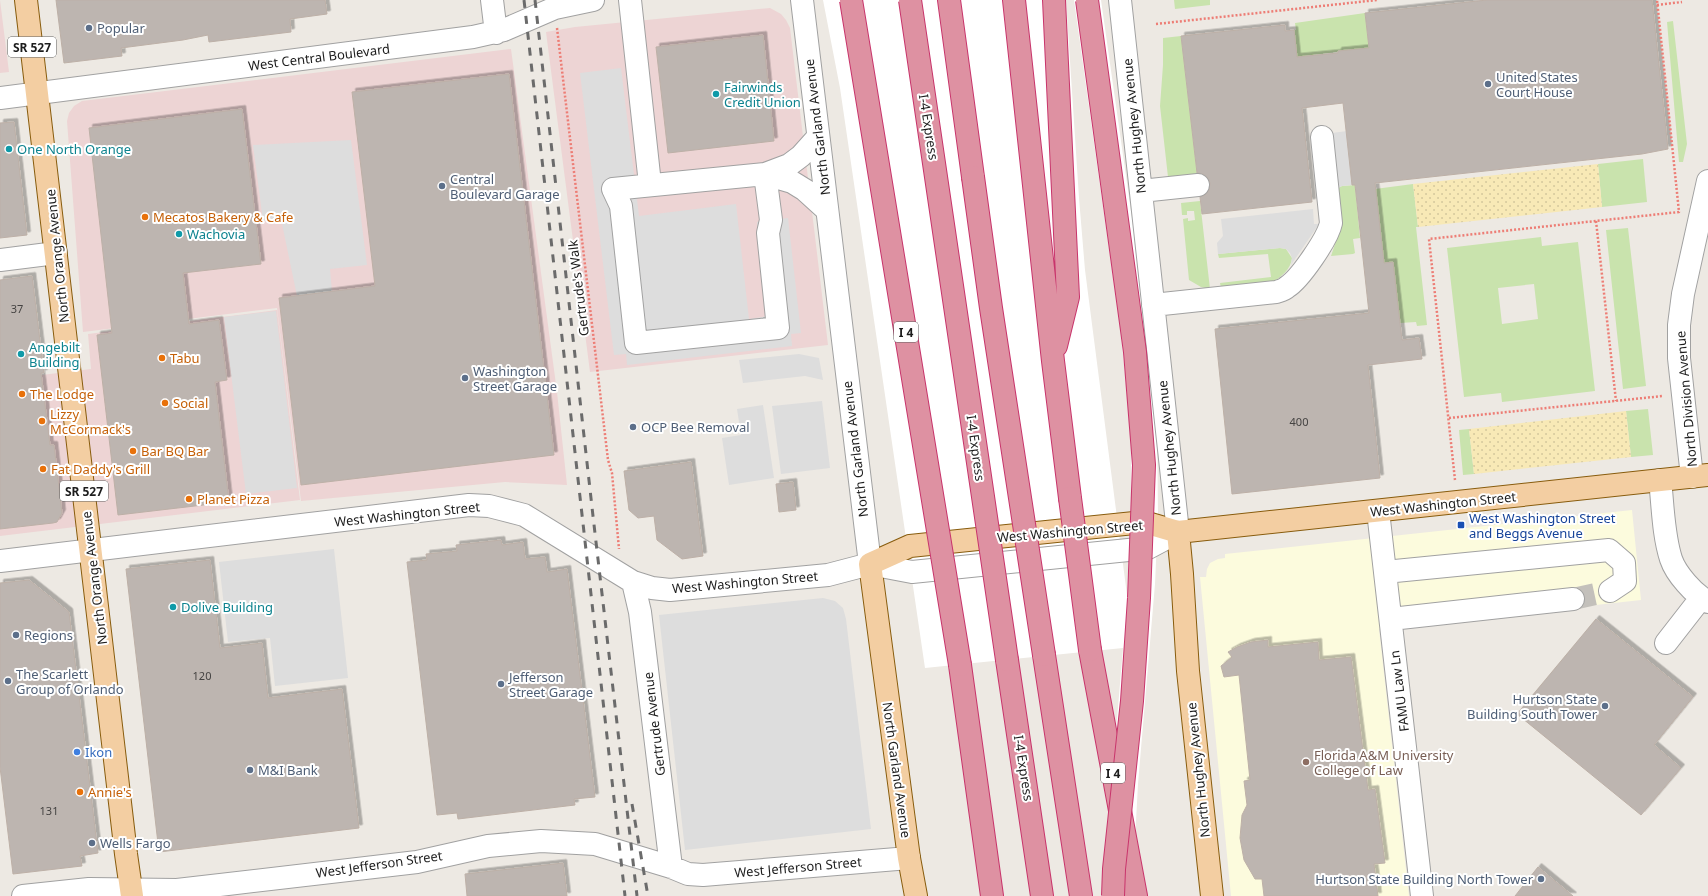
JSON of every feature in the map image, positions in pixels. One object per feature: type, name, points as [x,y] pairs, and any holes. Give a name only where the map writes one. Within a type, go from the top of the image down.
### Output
[{"type":"highway","name":"I 4","points":[[852,0],[960,665],[992,896]]},
{"type":"highway","name":"I-4 Express","points":[[910,0],[1042,896]]},
{"type":"highway","points":[[949,0],[991,308],[1081,896]]},
{"type":"highway","name":"I 4","points":[[1014,0],[1053,360],[1090,650],[1136,896]]},
{"type":"highway","points":[[1053,360],[1068,297],[1054,0]]},
{"type":"highway","points":[[1087,0],[1135,352],[1144,465],[1139,598],[1132,701],[1114,869],[1114,896]]},
{"type":"main road","name":"SR 527","points":[[26,0],[39,93]]},
{"type":"main road","name":"North Orange Avenue","points":[[39,93],[56,253],[126,854],[132,892]]},
{"type":"main road","name":"West Washington Street","points":[[870,564],[910,546],[1144,522],[1178,532],[1700,476]]},
{"type":"main road","name":"North Hughey Avenue","points":[[1178,532],[1188,671],[1212,896]]},
{"type":"main road","name":"North Garland Avenue","points":[[870,564],[909,858],[916,896]]},
{"type":"street","points":[[492,0],[496,33]]},
{"type":"street","name":"West Central Boulevard","points":[[0,98],[462,39],[496,33],[516,26],[555,8],[593,0]]},
{"type":"street","points":[[630,0],[650,184]]},
{"type":"street","name":"North Garland Avenue","points":[[802,0],[870,564]]},
{"type":"street","name":"North Hughey Avenue","points":[[1120,0],[1178,532]]},
{"type":"street","points":[[765,174],[771,220],[768,233],[778,328],[636,343],[621,206],[613,189],[650,184],[765,174],[789,165],[801,156],[818,137]]},
{"type":"street","points":[[1153,305],[1276,292],[1288,287],[1319,249],[1330,231],[1331,223],[1322,137]]},
{"type":"street","points":[[765,174],[792,182],[805,190],[827,210]]},
{"type":"street","name":"North Division Avenue","points":[[1700,476],[1679,358],[1679,325],[1683,294],[1705,211],[1708,181]]},
{"type":"street","points":[[1141,191],[1198,186]]},
{"type":"street","points":[[0,260],[56,253]]},
{"type":"street","points":[[1660,480],[1665,531],[1671,560],[1686,583],[1705,600],[1666,643]]},
{"type":"street","name":"West Washington Street","points":[[0,561],[469,505],[508,510],[529,518],[620,575],[633,582],[652,588],[682,590],[828,575],[870,564]]},
{"type":"street","name":"FAMU Law Ln","points":[[1378,510],[1422,896]]},
{"type":"street","points":[[1385,572],[1609,550],[1624,563],[1625,581],[1610,591]]},
{"type":"street","name":"Gertrude Avenue","points":[[633,582],[640,612],[680,871]]},
{"type":"street","points":[[1391,619],[1573,599]]},
{"type":"street","name":"West Jefferson Street","points":[[24,896],[89,888],[132,892],[177,890],[416,862],[488,846],[541,841],[595,844],[680,871],[713,875],[909,858]]},
{"type":"path","points":[[1156,24],[1377,0]]},
{"type":"path","points":[[1455,480],[1429,239],[1679,212],[1657,0]]},
{"type":"path","points":[[1657,5],[1682,2]]},
{"type":"path","name":"Gertrude's Walk","points":[[557,32],[607,452],[612,473],[619,541]]},
{"type":"path","points":[[1596,221],[1616,400]]},
{"type":"path","points":[[1449,418],[1668,395]]},
{"type":"shaded area","points":[[0,0],[9,72],[0,73]]},
{"type":"shaded area","points":[[770,8],[781,14],[790,28],[828,345],[590,372],[546,32],[575,27]]},
{"type":"shaded area","points":[[511,49],[557,392],[567,485],[505,482],[301,501],[277,308],[83,332],[67,121],[69,113],[74,106],[82,101]]},
{"type":"shaded area","points":[[621,68],[639,216],[736,204],[749,319],[768,316],[757,222],[788,218],[801,333],[791,334],[792,346],[627,365],[626,354],[614,355],[580,73]]},
{"type":"shaded area","points":[[1347,131],[1352,185],[1338,188],[1332,133]]},
{"type":"shaded area","points":[[351,140],[367,265],[330,269],[332,292],[297,296],[281,219],[263,221],[253,145]]},
{"type":"shaded area","points":[[1313,209],[1314,224],[1319,224],[1291,265],[1292,258],[1290,253],[1286,249],[1280,248],[1218,254],[1217,243],[1223,236],[1221,219]]},
{"type":"shaded area","points":[[277,310],[300,500],[0,536],[0,380],[91,369],[88,334]]},
{"type":"shaded area","points":[[276,311],[297,488],[246,494],[224,317]]},
{"type":"shaded area","points":[[799,354],[819,358],[823,380],[805,376],[743,383],[739,360]]},
{"type":"shaded area","points":[[822,401],[830,468],[781,474],[772,406]]},
{"type":"shaded area","points":[[763,405],[774,478],[729,485],[722,438],[741,435],[737,409]]},
{"type":"shaded area","name":"Florida A&M University College of Law","points":[[1632,510],[1641,600],[1379,629],[1409,896],[1231,896],[1200,577],[1206,577],[1207,569],[1210,563],[1218,559],[1225,558],[1225,554]]},
{"type":"shaded area","points":[[334,549],[348,678],[275,686],[270,638],[228,642],[219,562]]},
{"type":"shaded area","points":[[823,598],[835,601],[843,608],[846,619],[871,829],[685,850],[659,615]]},
{"type":"green space","points":[[1174,0],[1210,0],[1210,5],[1175,9]]},
{"type":"green space","points":[[1365,13],[1369,48],[1297,57],[1294,30],[1296,30],[1295,23]]},
{"type":"green space","points":[[1673,21],[1687,144],[1683,162],[1679,162],[1667,22]]},
{"type":"green space","points":[[1181,36],[1197,174],[1168,177],[1160,106],[1163,38]]},
{"type":"green space","points":[[1643,159],[1647,202],[1602,207],[1598,164]]},
{"type":"green space","points":[[1413,184],[1418,227],[1416,227],[1427,325],[1417,326],[1416,322],[1400,323],[1384,263],[1375,189]]},
{"type":"green space","points":[[1355,185],[1360,238],[1353,239],[1355,253],[1331,256],[1339,232],[1338,188],[1342,186]]},
{"type":"green space","points":[[1200,201],[1210,289],[1201,287],[1189,280],[1183,219],[1188,218],[1188,221],[1195,220],[1194,211],[1187,211],[1187,215],[1182,215],[1181,203]]},
{"type":"green space","points":[[1628,228],[1646,386],[1623,389],[1606,230]]},
{"type":"green space","points":[[1541,237],[1542,246],[1578,242],[1595,391],[1502,402],[1501,393],[1464,397],[1447,248]],"holes":[[[1534,284],[1538,319],[1502,324],[1498,288]]]},
{"type":"green space","points":[[1280,248],[1286,249],[1292,258],[1290,266],[1272,283],[1221,288],[1220,283],[1271,277],[1268,254],[1219,258],[1218,254]]},
{"type":"green space","points":[[1648,409],[1653,455],[1631,457],[1626,411]]},
{"type":"green space","points":[[1469,429],[1474,474],[1463,475],[1459,430]]},
{"type":"sand","points":[[1598,164],[1602,207],[1418,227],[1413,184]]},
{"type":"sand","points":[[1626,411],[1631,457],[1474,474],[1469,429]]},
{"type":"pier","points":[[823,0],[1066,0],[1085,270],[1127,595],[1131,497],[1131,448],[1128,405],[1121,334],[1074,0],[1101,0],[1146,317],[1157,425],[1158,516],[1155,584],[1138,784],[1132,896],[1104,896],[1107,838],[1123,648],[925,668],[840,88]]},
{"type":"building","points":[[56,0],[325,0],[327,14],[290,19],[291,32],[209,42],[208,35],[183,40],[121,48],[122,56],[64,63]]},
{"type":"building","points":[[1487,0],[1652,0],[1668,149],[1642,154],[1375,183],[1384,263],[1393,262],[1402,340],[1419,338],[1422,359],[1368,365],[1380,478],[1232,494],[1215,329],[1369,313],[1355,185],[1352,185],[1343,103],[1302,108],[1312,202],[1202,214],[1200,197],[1205,195],[1209,190],[1210,183],[1208,178],[1203,174],[1197,173],[1181,36],[1285,25],[1285,31],[1294,30],[1297,57],[1338,53],[1338,51],[1369,48],[1365,13]]},
{"type":"building","name":"Fairwinds Credit Union","points":[[763,35],[774,141],[668,153],[656,47]]},
{"type":"building","points":[[509,74],[554,455],[301,485],[279,298],[375,286],[352,92]]},
{"type":"building","points":[[242,109],[261,264],[183,273],[189,324],[219,320],[227,380],[215,382],[229,502],[118,515],[97,335],[112,333],[89,128]]},
{"type":"building","points":[[14,122],[27,235],[0,238],[0,123]]},
{"type":"building","points":[[32,276],[44,373],[41,373],[50,445],[54,445],[62,513],[57,522],[0,529],[0,280]]},
{"type":"building","points":[[691,462],[703,556],[682,559],[657,540],[654,516],[638,518],[629,510],[624,471]]},
{"type":"building","points":[[793,482],[796,510],[779,512],[776,484]]},
{"type":"building","name":"Jefferson Street Garage","points":[[501,540],[502,545],[523,542],[525,559],[545,557],[547,572],[567,569],[595,797],[574,799],[575,805],[458,819],[457,813],[437,815],[407,562],[427,560],[426,554],[457,551],[456,545]]},
{"type":"building","name":"M&I Bank","points":[[210,560],[220,648],[262,643],[268,698],[342,689],[359,828],[159,852],[126,569]]},
{"type":"building","points":[[29,580],[69,612],[98,853],[80,856],[82,866],[13,874],[0,767],[0,583]]},
{"type":"building","name":"Hurtson State Building South Tower","points":[[1596,619],[1693,697],[1654,745],[1681,768],[1641,815],[1517,714]]},
{"type":"building","name":"Florida A&M University College of Law","points":[[1268,640],[1268,647],[1318,642],[1319,660],[1351,657],[1368,790],[1375,789],[1385,863],[1374,864],[1378,896],[1264,896],[1262,879],[1255,879],[1244,860],[1240,838],[1242,815],[1247,805],[1244,781],[1250,780],[1239,675],[1224,677],[1221,666],[1232,657],[1228,652],[1237,647],[1251,642]]},
{"type":"building","points":[[563,863],[567,896],[467,896],[465,874]]},
{"type":"building","name":"Hurtson State Building North Tower","points":[[1538,867],[1573,896],[1515,896]]},
{"type":"tunnel","points":[[1573,599],[1610,591]]},
{"type":"railway","points":[[524,0],[625,896]]},
{"type":"railway","points":[[535,0],[637,896]]},
{"type":"railway","points":[[632,804],[648,896]]},
{"type":"place","name":"Popular","points":[[89,28]]},
{"type":"place","name":"United States Court House","points":[[1488,84]]},
{"type":"place","name":"Fairwinds Credit Union","points":[[716,94]]},
{"type":"place","name":"One North Orange","points":[[9,149]]},
{"type":"place","name":"Central Boulevard Garage","points":[[442,186]]},
{"type":"place","name":"Mecatos Bakery & Cafe","points":[[145,217]]},
{"type":"place","name":"Wachovia","points":[[179,234]]},
{"type":"place","name":"Angebilt Building","points":[[21,354]]},
{"type":"place","name":"Tabu","points":[[162,358]]},
{"type":"place","name":"Washington Street Garage","points":[[465,378]]},
{"type":"place","name":"The Lodge","points":[[22,394]]},
{"type":"place","name":"Social","points":[[165,403]]},
{"type":"place","name":"Lizzy McCormack's","points":[[42,421]]},
{"type":"place","name":"OCP Bee Removal","points":[[633,427]]},
{"type":"place","name":"Bar BQ Bar","points":[[133,451]]},
{"type":"place","name":"Fat Daddy's Grill","points":[[43,469]]},
{"type":"place","name":"Planet Pizza","points":[[189,499]]},
{"type":"place","name":"West Washington Street and Beggs Avenue","points":[[1461,525]]},
{"type":"place","name":"Dolive Building","points":[[173,607]]},
{"type":"place","name":"Regions","points":[[16,635]]},
{"type":"place","name":"The Scarlett Group of Orlando","points":[[8,681]]},
{"type":"place","name":"Jefferson Street Garage","points":[[501,684]]},
{"type":"place","name":"Hurtson State Building South Tower","points":[[1605,706]]},
{"type":"place","name":"Ikon","points":[[77,752]]},
{"type":"place","name":"Florida A&M University College of Law","points":[[1306,762]]},
{"type":"place","name":"M&I Bank","points":[[250,770]]},
{"type":"place","name":"Annie's","points":[[80,792]]},
{"type":"place","name":"Wells Fargo","points":[[92,843]]},
{"type":"place","name":"Hurtson State Building North Tower","points":[[1541,879]]}]
